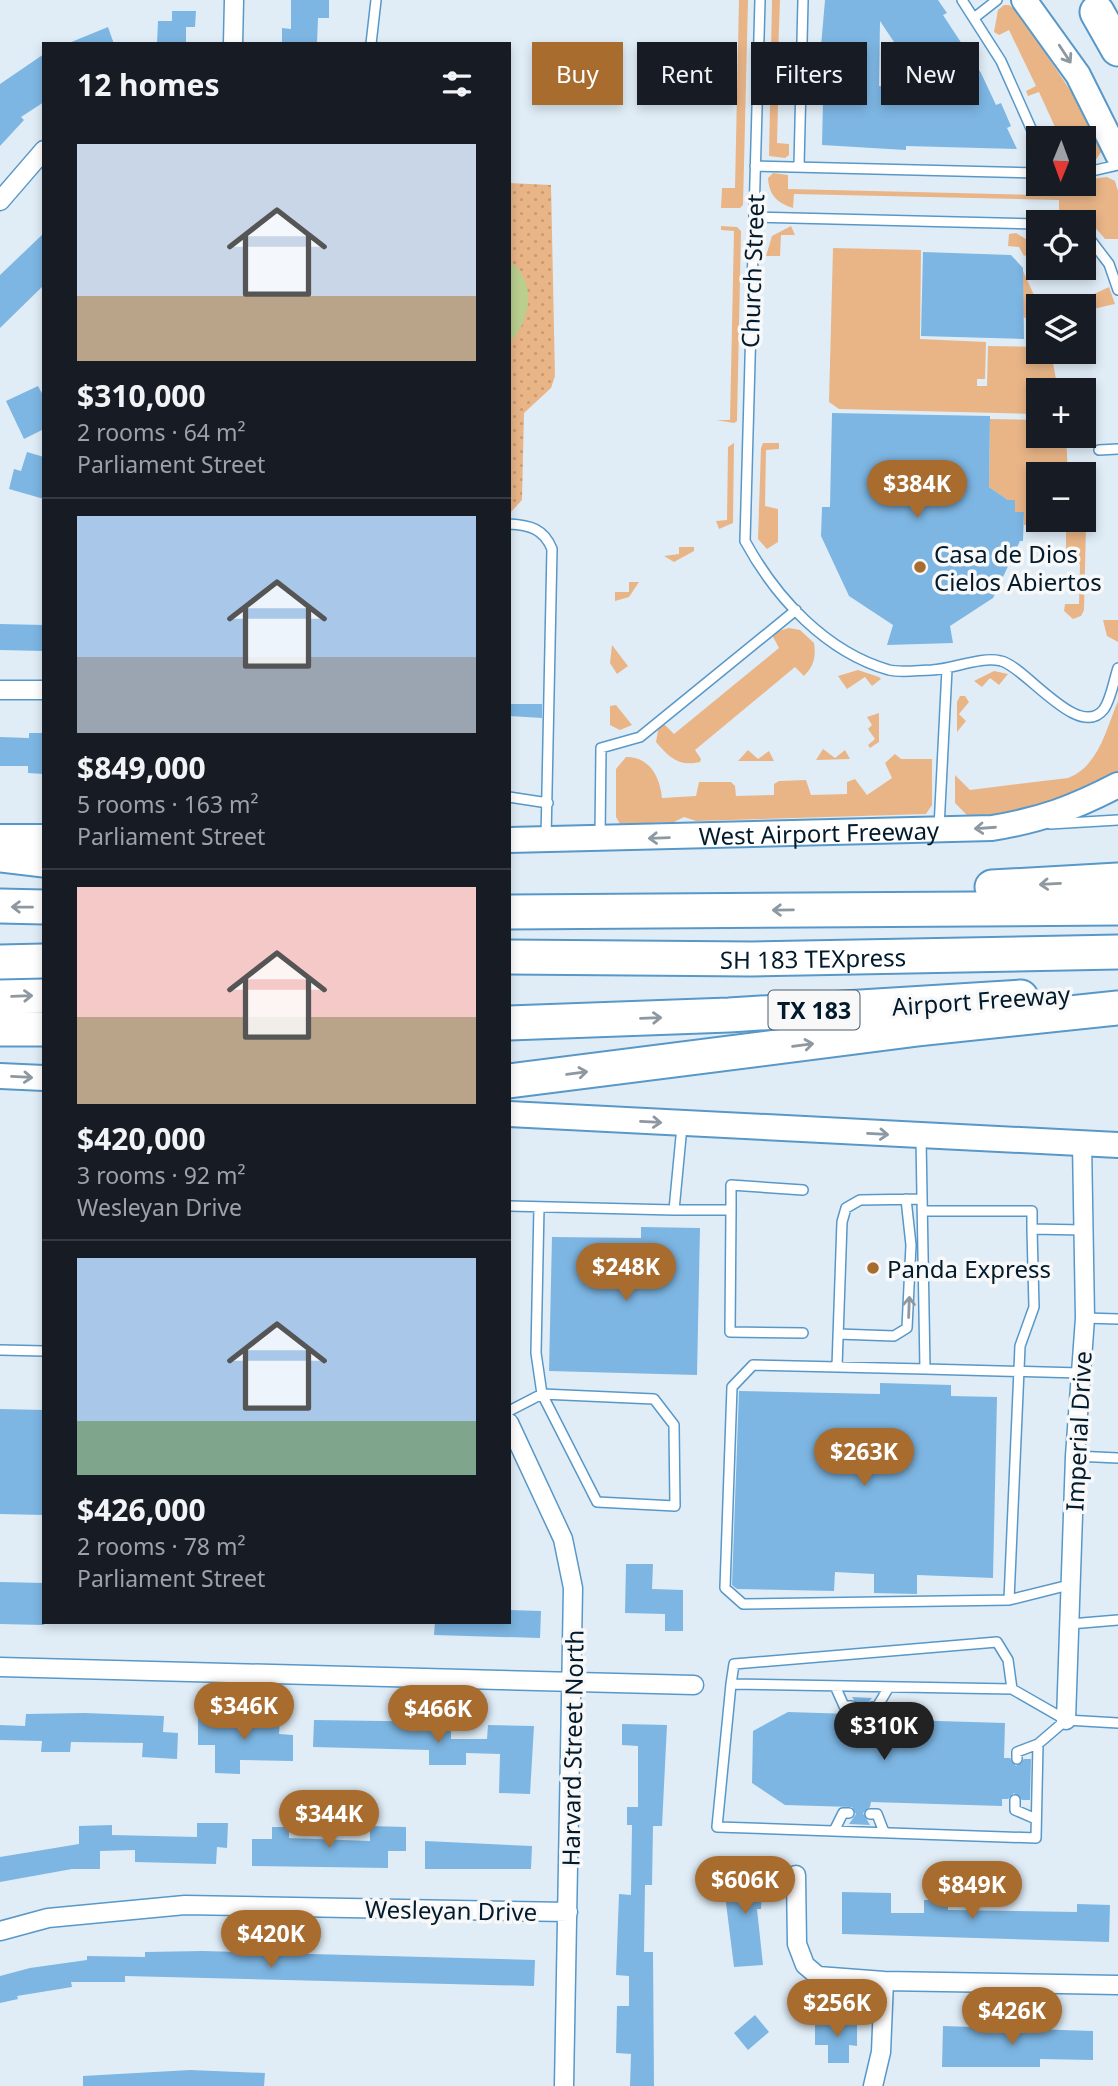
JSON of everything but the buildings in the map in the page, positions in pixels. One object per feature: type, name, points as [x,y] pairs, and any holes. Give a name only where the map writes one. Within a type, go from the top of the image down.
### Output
[{"type":"highway","points":[[1097,12],[1118,49]]},
{"type":"highway","points":[[0,855],[42,860]]},
{"type":"highway","points":[[852,909],[977,887],[1118,880]]},
{"type":"highway","points":[[0,906],[42,907]]},
{"type":"highway","points":[[518,911],[1118,908]]},
{"type":"highway","name":"SH 183 TEXpress","points":[[511,942],[1118,934]]},
{"type":"highway","points":[[0,945],[42,944]]},
{"type":"highway","name":"SH 183 TEXpress","points":[[511,957],[786,958],[1118,952]]},
{"type":"highway","points":[[511,979],[662,974],[786,958]]},
{"type":"highway","points":[[0,962],[42,961]]},
{"type":"highway","name":"Airport Freeway","points":[[511,1023],[729,1015],[1118,991]]},
{"type":"highway","points":[[0,997],[42,996]]},
{"type":"highway","points":[[511,1081],[918,1029],[1118,1008]]},
{"type":"highway","points":[[0,1029],[42,1029]]},
{"type":"street","points":[[233,42],[234,0]]},
{"type":"street","points":[[1024,0],[1078,75],[1118,156]]},
{"type":"street","points":[[0,201],[42,152]]},
{"type":"street","points":[[0,690],[42,690]]},
{"type":"street","name":"West Airport Freeway","points":[[511,840],[939,830],[1035,821],[1080,804],[1118,785]]},
{"type":"street","points":[[0,837],[42,837]]},
{"type":"street","points":[[0,1076],[42,1078]]},
{"type":"street","points":[[511,1114],[1118,1145]]},
{"type":"street","name":"Imperial Drive","points":[[1066,1720],[1073,1584],[1075,1456],[1084,1318],[1082,1143]]},
{"type":"street","name":"Harvard Street North","points":[[511,1427],[555,1521],[569,1559],[575,1622],[564,2086]]},
{"type":"street","points":[[0,1667],[574,1684],[694,1685]]},
{"type":"street","points":[[796,1875],[797,1944],[806,1965],[818,1976],[1118,1985]]},
{"type":"street","name":"Wesleyan Drive","points":[[0,1931],[48,1918],[185,1905],[568,1912]]},
{"type":"street","points":[[873,2086],[881,2052],[884,1980]]},
{"type":"lane","points":[[371,42],[376,0]]},
{"type":"lane","name":"Church Street","points":[[760,0],[745,541],[796,610]]},
{"type":"lane","points":[[799,166],[803,0]]},
{"type":"lane","points":[[962,0],[1001,61],[1030,126]]},
{"type":"lane","points":[[974,18],[996,0]]},
{"type":"lane","points":[[1096,170],[1118,164]]},
{"type":"lane","points":[[755,166],[1026,173]]},
{"type":"lane","points":[[754,218],[1026,224]]},
{"type":"lane","points":[[1096,244],[1113,262],[1118,290]]},
{"type":"lane","points":[[1099,450],[1118,449]]},
{"type":"lane","points":[[511,524],[526,525],[539,530],[548,537],[552,549],[546,840]]},
{"type":"lane","points":[[600,840],[601,748],[640,737],[796,610],[844,653],[892,671],[947,669],[1002,661],[1014,667],[1069,713],[1083,716],[1095,715],[1104,709],[1118,668]]},
{"type":"lane","points":[[939,830],[947,669]]},
{"type":"lane","points":[[511,797],[548,803]]},
{"type":"lane","points":[[1035,821],[1052,824],[1118,820]]},
{"type":"lane","points":[[674,1210],[682,1124]]},
{"type":"lane","points":[[921,1136],[925,1369]]},
{"type":"lane","points":[[803,1190],[731,1185],[730,1332],[803,1333]]},
{"type":"lane","points":[[838,1334],[894,1336],[906,1328],[909,1318],[911,1245],[906,1199]]},
{"type":"lane","points":[[837,1367],[842,1222],[846,1208],[860,1200],[922,1199]]},
{"type":"lane","points":[[511,1206],[731,1210]]},
{"type":"lane","points":[[511,1409],[542,1394],[654,1399],[674,1425],[675,1506],[597,1502],[542,1394],[536,1353],[539,1207]]},
{"type":"lane","points":[[923,1211],[1032,1211],[1034,1307],[1020,1346],[1009,1600]]},
{"type":"lane","points":[[1032,1229],[1083,1230]]},
{"type":"lane","points":[[1084,1318],[1118,1319]]},
{"type":"lane","points":[[0,1350],[42,1351]]},
{"type":"lane","points":[[1073,1584],[1009,1600],[743,1604],[725,1588],[732,1387],[753,1365],[1080,1373]]},
{"type":"lane","points":[[1075,1456],[1118,1458]]},
{"type":"lane","points":[[1070,1624],[1118,1620]]},
{"type":"lane","points":[[1012,1689],[1008,1660],[998,1642],[734,1664],[717,1827],[1036,1838],[1038,1744]]},
{"type":"lane","points":[[732,1684],[1012,1689],[1066,1720],[1118,1723]]},
{"type":"lane","points":[[835,1686],[844,1706],[852,1706]]},
{"type":"lane","points":[[872,1707],[877,1707],[890,1687]]},
{"type":"lane","points":[[1017,1759],[1017,1752],[1038,1744],[1066,1720]]},
{"type":"lane","points":[[1015,1800],[1015,1810],[1036,1819]]},
{"type":"lane","points":[[834,1831],[843,1813],[849,1813]]},
{"type":"lane","points":[[870,1814],[877,1814],[884,1832]]},
{"type":"shaded area","points":[[739,0],[748,0],[743,205],[740,208],[721,208],[722,188],[735,188]]},
{"type":"shaded area","points":[[772,0],[780,0],[778,42],[771,42]]},
{"type":"shaded area","points":[[1009,5],[1018,12],[1072,93],[1089,126],[1055,126],[1039,92],[1028,96],[1026,91],[1036,86],[1009,30],[999,35],[994,32],[998,10]]},
{"type":"shaded area","points":[[770,105],[778,105],[777,143],[789,144],[789,155],[785,158],[769,156]]},
{"type":"shaded area","points":[[1096,139],[1102,151],[1096,159]]},
{"type":"shaded area","points":[[773,173],[788,175],[788,189],[1096,196],[1096,178],[1107,177],[1115,181],[1118,191],[1118,239],[1105,239],[1096,229],[1096,210],[1059,210],[1059,200],[794,194],[793,208],[782,204],[772,194],[768,178]]},
{"type":"shaded area","points":[[511,183],[551,185],[555,376],[551,388],[524,413],[522,500],[511,512]]},
{"type":"shaded area","points":[[721,226],[737,227],[741,231],[737,421],[734,423],[716,420],[730,420],[734,231],[721,230]]},
{"type":"shaded area","points":[[791,226],[795,235],[781,235],[780,256],[766,256],[772,236]]},
{"type":"shaded area","points":[[1016,233],[1026,239],[1026,255],[1024,256],[1019,247],[1008,246],[1009,234]]},
{"type":"shaded area","points":[[833,248],[921,250],[920,339],[986,342],[985,379],[977,379],[977,386],[987,386],[988,346],[1026,347],[1026,364],[1053,364],[1056,378],[1026,378],[1026,414],[839,409],[829,402]]},
{"type":"shaded area","points":[[511,263],[524,278],[528,300],[523,323],[511,341]]},
{"type":"shaded area","points":[[1023,271],[1034,294],[1026,294],[1026,318],[1022,315]]},
{"type":"shaded area","points":[[1109,287],[1115,304],[1096,308],[1094,294]]},
{"type":"shaded area","points":[[990,419],[1026,420],[1026,448],[1067,448],[1067,462],[1026,462],[1026,525],[1024,512],[1015,512],[1015,500],[1008,500],[989,487]]},
{"type":"shaded area","points":[[734,443],[733,523],[719,529],[716,521],[727,520],[728,447]]},
{"type":"shaded area","points":[[763,443],[779,443],[779,449],[766,450],[765,506],[778,509],[778,542],[767,549],[758,539],[761,448]]},
{"type":"shaded area","points":[[1066,532],[1086,532],[1084,610],[1081,616],[1073,619],[1064,611],[1065,604],[1079,604],[1080,564],[1066,563]]},
{"type":"shaded area","points":[[679,547],[694,547],[694,551],[674,562],[664,556],[679,554]]},
{"type":"shaded area","points":[[629,582],[639,582],[629,597],[615,601],[615,592],[629,592]]},
{"type":"shaded area","points":[[1103,620],[1118,620],[1118,642],[1107,636]]},
{"type":"shaded area","points":[[789,628],[800,630],[814,643],[814,661],[804,676],[795,667],[695,750],[700,762],[680,762],[665,752],[656,742],[659,725],[664,724],[674,734],[779,648],[771,633]]},
{"type":"shaded area","points":[[612,645],[628,666],[617,674],[610,663]]},
{"type":"shaded area","points":[[858,670],[881,679],[872,686],[865,677],[847,689],[838,676]]},
{"type":"shaded area","points":[[994,671],[1008,674],[999,685],[990,678],[982,687],[974,681]]},
{"type":"shaded area","points":[[960,696],[965,696],[969,702],[959,714],[966,721],[957,732],[957,702]]},
{"type":"shaded area","points":[[1118,701],[1118,775],[1030,814],[967,815],[955,803],[955,775],[970,790],[1068,778],[1079,772],[1100,746]]},
{"type":"shaded area","points":[[616,705],[632,725],[620,730],[610,725],[610,706]]},
{"type":"shaded area","points":[[879,713],[879,742],[870,748],[868,745],[875,739],[868,729],[872,725],[867,717]]},
{"type":"shaded area","points":[[823,749],[835,758],[845,750],[850,759],[816,760]]},
{"type":"shaded area","points":[[748,750],[758,759],[769,751],[774,761],[738,761]]},
{"type":"shaded area","points":[[895,754],[901,759],[932,759],[932,805],[926,814],[696,821],[684,817],[674,822],[620,824],[616,817],[616,769],[626,757],[647,764],[656,776],[662,798],[696,796],[699,782],[731,782],[735,786],[736,796],[774,795],[774,784],[779,781],[806,780],[811,795],[847,794],[847,782],[855,779],[867,795],[892,778],[885,763]]},
{"type":"place","name":"Casa de Dios Cielos Abiertos","points":[[920,567]]},
{"type":"place","name":"Panda Express","points":[[873,1268]]}]
